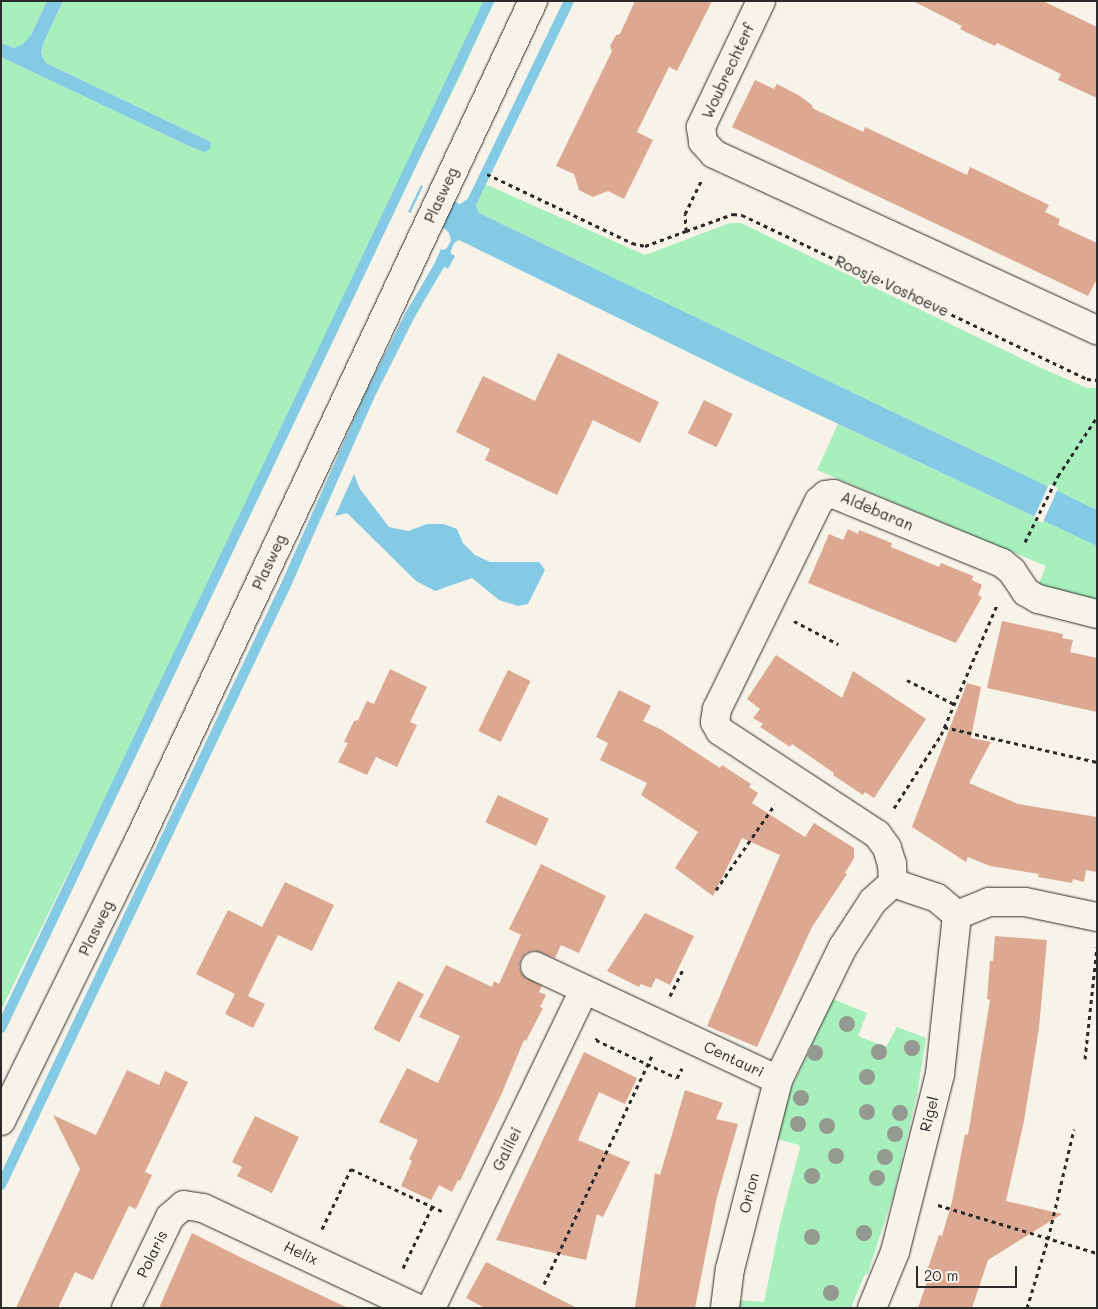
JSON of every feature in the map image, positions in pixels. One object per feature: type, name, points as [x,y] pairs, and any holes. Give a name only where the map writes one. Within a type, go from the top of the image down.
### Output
[{"type":"street","name":"Plasweg","points":[[1,1121],[136,847],[422,233],[533,1]]},
{"type":"street","name":"Woubrechterf","points":[[708,148],[701,127],[761,1]]},
{"type":"street","points":[[708,148],[1097,330]]},
{"type":"street","name":"Aldebaran","points":[[792,779],[720,731],[715,722],[716,709],[819,501],[826,495],[834,494],[1002,563],[1012,571],[1026,592],[1038,599],[1097,614]]},
{"type":"street","points":[[792,779],[877,834],[887,848],[892,864],[893,883],[937,898],[957,915],[989,902],[1025,902],[1097,917]]},
{"type":"street","name":"Centauri","points":[[535,966],[778,1080],[843,948],[873,901],[893,883]]},
{"type":"street","name":"Rigel","points":[[872,1308],[895,1252],[940,1074],[957,915]]},
{"type":"street","name":"Galilei","points":[[431,1308],[584,990]]},
{"type":"street","name":"Orion","points":[[725,1308],[730,1269],[778,1080]]},
{"type":"street","name":"Helix","points":[[184,1205],[203,1208],[309,1256],[377,1298],[416,1308]]},
{"type":"street","name":"Polaris","points":[[126,1308],[170,1217],[184,1205]]},
{"type":"path","points":[[686,232],[685,214],[708,148]]},
{"type":"path","name":"Roosje Voshoeve","points":[[502,181],[632,243],[645,246],[733,214],[742,215],[1087,379],[1097,380]]},
{"type":"path","points":[[877,834],[944,727],[1031,530],[1058,476],[1097,417]]},
{"type":"path","points":[[767,607],[838,644]]},
{"type":"path","points":[[907,680],[954,704]]},
{"type":"path","points":[[944,727],[1097,762]]},
{"type":"path","points":[[716,890],[792,779]]},
{"type":"path","points":[[1085,1059],[1097,943]]},
{"type":"path","points":[[544,1284],[666,1028]]},
{"type":"path","points":[[1027,1308],[1048,1239],[1074,1129]]},
{"type":"path","points":[[309,1256],[351,1169],[471,1225]]},
{"type":"path","points":[[909,1196],[1097,1254]]},
{"type":"path","points":[[377,1298],[432,1207]]},
{"type":"green space","points":[[1,1],[47,1],[31,35],[22,46],[14,48],[1,43]]},
{"type":"green space","points":[[63,1],[494,1],[463,70],[1,1010],[1,57],[189,146],[211,142],[46,63],[41,54],[43,44]]},
{"type":"green space","points":[[485,184],[645,255],[730,223],[741,223],[1039,367],[1087,388],[1097,388],[1097,510],[479,213],[476,205]]},
{"type":"green space","points":[[838,424],[1097,546],[1097,602],[1038,586],[1046,566],[817,470]]},
{"type":"green space","points":[[833,999],[867,1013],[858,1036],[886,1047],[897,1027],[926,1038],[917,1095],[894,1193],[868,1273],[864,1276],[851,1308],[737,1308],[739,1300],[764,1302],[780,1224],[800,1148],[799,1145],[777,1139],[786,1100]]},
{"type":"water","points":[[47,1],[63,1],[43,44],[41,54],[46,63],[211,142],[210,149],[205,152],[189,146],[1,57],[1,43],[14,48],[22,45],[31,35]]},
{"type":"water","points":[[421,185],[460,204],[469,198],[474,200],[479,213],[1097,510],[1097,546],[741,378],[459,240],[454,243],[450,253],[455,256],[448,269],[435,262],[441,249],[445,251],[451,241],[449,233],[444,228],[408,212]]},
{"type":"water","points":[[354,474],[360,489],[389,527],[408,531],[427,524],[444,524],[457,529],[463,543],[475,555],[490,562],[539,562],[545,570],[528,604],[518,606],[499,600],[472,578],[435,591],[416,581],[347,513],[335,516]]},
{"type":"pier","points":[[424,184],[456,199],[441,231],[409,216]]},
{"type":"pier","points":[[1049,484],[1058,488],[1043,523],[1034,519]]},
{"type":"building","points":[[635,1],[712,1],[677,71],[669,67],[637,132],[653,140],[624,199],[608,191],[593,197],[579,190],[574,174],[556,166],[612,51],[610,46],[616,35],[620,34]]},
{"type":"building","points":[[913,1],[1043,1],[1097,27],[1097,98],[1058,80],[1061,74],[997,43],[995,46],[978,38],[960,29],[962,26]]},
{"type":"building","points":[[755,80],[774,89],[777,84],[800,96],[813,106],[812,108],[863,132],[865,127],[967,175],[970,167],[1049,205],[1045,212],[1060,219],[1058,225],[1097,243],[1097,279],[1088,296],[732,127]]},
{"type":"building","points":[[558,353],[659,402],[640,443],[593,420],[557,495],[485,460],[490,449],[456,432],[483,376],[535,401]]},
{"type":"building","points":[[704,400],[733,414],[717,447],[688,433]]},
{"type":"building","points":[[848,529],[858,534],[859,530],[892,543],[891,547],[939,567],[941,563],[973,576],[972,580],[982,585],[978,595],[982,597],[956,643],[808,583],[829,534],[843,540]]},
{"type":"building","points":[[1002,621],[1063,634],[1062,638],[1073,640],[1070,652],[1097,658],[1097,712],[987,688]]},
{"type":"building","points":[[776,655],[842,698],[853,671],[926,719],[874,798],[865,792],[863,795],[792,744],[790,747],[760,727],[763,724],[753,718],[760,709],[747,699]]},
{"type":"building","points":[[390,669],[427,687],[410,722],[417,725],[397,767],[376,757],[367,775],[338,762],[348,743],[344,742],[354,721],[358,720],[367,701],[374,704]]},
{"type":"building","points":[[508,670],[530,681],[501,742],[478,731]]},
{"type":"building","points":[[967,683],[981,687],[971,738],[991,742],[969,783],[1018,804],[1097,817],[1097,872],[1086,870],[1084,882],[1073,879],[1072,883],[1038,877],[1039,874],[990,866],[968,857],[966,862],[912,827]]},
{"type":"building","points":[[619,690],[651,706],[643,721],[662,730],[720,768],[722,765],[751,784],[749,787],[758,793],[752,803],[805,837],[814,823],[854,848],[854,858],[845,873],[847,874],[812,927],[757,1047],[707,1026],[780,855],[742,838],[713,896],[675,868],[698,832],[641,795],[647,783],[600,760],[608,743],[596,737]]},
{"type":"building","points":[[498,795],[549,819],[536,846],[485,822]]},
{"type":"building","points":[[541,864],[606,896],[579,953],[561,945],[555,958],[534,950],[526,953],[521,959],[519,967],[522,974],[542,986],[539,992],[546,995],[540,1007],[543,1008],[526,1041],[524,1040],[502,1093],[460,1181],[458,1180],[452,1192],[439,1185],[431,1200],[401,1186],[412,1161],[409,1159],[418,1140],[379,1122],[407,1068],[438,1083],[460,1036],[419,1017],[446,965],[492,987],[494,981],[499,984],[521,935],[509,929]]},
{"type":"building","points":[[285,882],[334,905],[312,951],[278,935],[248,996],[265,1004],[253,1028],[225,1014],[235,994],[196,974],[228,910],[262,927]]},
{"type":"building","points":[[645,913],[694,936],[670,985],[656,978],[651,988],[641,984],[639,987],[607,971]]},
{"type":"building","points":[[995,936],[1047,940],[1039,1028],[1024,1121],[1006,1201],[1062,1214],[988,1260],[972,1308],[918,1308],[930,1273],[927,1271],[939,1235],[942,1236],[952,1202],[965,1134],[968,1135],[990,1000],[987,999],[990,961],[993,961]]},
{"type":"building","points":[[398,981],[424,994],[399,1042],[373,1029]]},
{"type":"building","points":[[584,1052],[637,1078],[625,1104],[599,1092],[578,1140],[630,1162],[603,1217],[597,1214],[586,1260],[496,1240]]},
{"type":"building","points":[[127,1070],[159,1085],[165,1071],[188,1082],[145,1172],[152,1175],[136,1209],[129,1206],[93,1280],[75,1272],[58,1308],[16,1308],[80,1169],[53,1115],[96,1135]]},
{"type":"building","points":[[685,1090],[723,1103],[716,1119],[738,1124],[717,1197],[695,1308],[635,1308],[655,1173],[660,1175]]},
{"type":"building","points":[[255,1116],[299,1137],[272,1193],[237,1176],[242,1167],[232,1162]]},
{"type":"building","points":[[192,1233],[244,1259],[348,1308],[159,1308]]},
{"type":"building","points":[[486,1262],[577,1308],[485,1308],[466,1298]]},
{"type":"waterway","points":[[1,1028],[489,1]]},
{"type":"waterway","points":[[467,212],[569,1]]},
{"type":"waterway","points":[[1,1185],[285,587],[369,397],[410,315],[446,254]]}]
